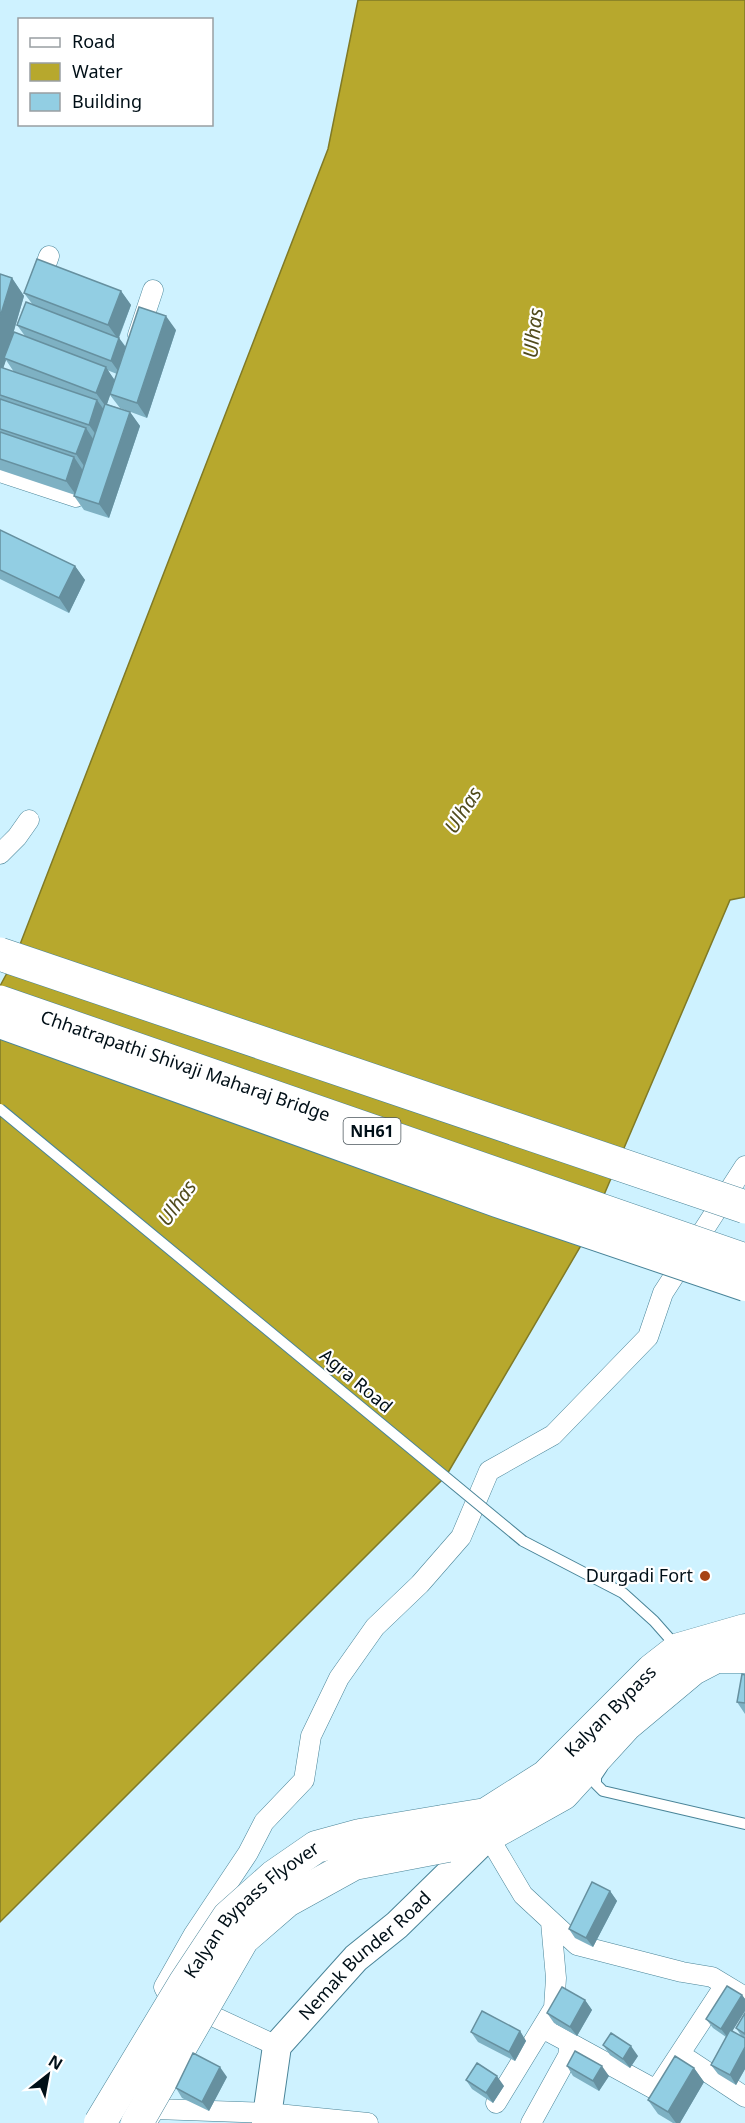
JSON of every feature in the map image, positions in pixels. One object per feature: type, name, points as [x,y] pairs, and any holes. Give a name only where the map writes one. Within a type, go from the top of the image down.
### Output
[{"type":"highway","name":"NH61","points":[[0,954],[745,1208]]},
{"type":"highway","name":"Chhatrapathi Shivaji Maharaj Bridge","points":[[0,1002],[745,1260]]},
{"type":"main road","name":"Kalyan Bypass","points":[[487,1825],[546,1776],[652,1670],[686,1659],[745,1630]]},
{"type":"main road","name":"Kalyan Bypass","points":[[487,1825],[563,1794],[686,1659],[745,1657]]},
{"type":"main road","name":"Kalyan Bypass Flyover","points":[[146,2118],[243,1939],[287,1901],[354,1864],[446,1833],[487,1825]]},
{"type":"main road","name":"Kalyan Bypass Flyover","points":[[100,2123],[185,1982],[228,1917],[274,1876],[316,1847],[360,1835],[446,1833]]},
{"type":"street","points":[[34,300],[49,256]]},
{"type":"street","points":[[130,355],[153,290]]},
{"type":"street","points":[[0,472],[76,496],[85,487],[96,454]]},
{"type":"street","points":[[0,854],[17,837],[29,820]]},
{"type":"street","points":[[0,1024],[497,1203],[745,1287]]},
{"type":"street","points":[[267,2118],[277,2046],[209,2016],[165,1992],[164,1988],[194,1934],[248,1853],[264,1822],[304,1780],[311,1736],[339,1678],[375,1627],[420,1584],[461,1537],[489,1471],[553,1435],[648,1336],[663,1293],[745,1166]]},
{"type":"street","points":[[487,1825],[523,1895],[577,1945],[682,1972],[712,1977],[745,1997]]},
{"type":"street","name":"Nemak Bunder Road","points":[[277,2046],[356,1958],[398,1925],[487,1825]]},
{"type":"street","points":[[146,2118],[229,1979],[258,1936],[298,1900]]},
{"type":"street","points":[[496,2103],[554,2008],[556,1978],[551,1922]]},
{"type":"street","points":[[542,2028],[656,2090],[725,1985]]},
{"type":"street","points":[[531,2123],[568,2056],[570,2043]]},
{"type":"street","points":[[680,2054],[745,2097]]},
{"type":"street","points":[[146,2118],[267,2118],[368,2123]]},
{"type":"lane","name":"Agra Road","points":[[0,1109],[523,1541],[623,1593],[654,1621],[686,1659]]},
{"type":"lane","points":[[626,1725],[617,1749],[596,1777],[596,1784],[603,1791],[745,1824]]},
{"type":"water","name":"Ulhas","points":[[358,0],[745,0],[745,897],[730,900],[586,1237],[446,1476],[0,1922],[0,986],[14,960],[328,149]]},
{"type":"building","points":[[37,259],[121,291],[108,325],[24,293]]},
{"type":"building","points":[[0,274],[12,278],[0,317]]},
{"type":"building","points":[[26,302],[119,338],[111,361],[17,325]]},
{"type":"building","points":[[139,307],[166,316],[137,403],[110,394]]},
{"type":"building","points":[[14,332],[106,367],[96,393],[4,358]]},
{"type":"building","points":[[0,367],[97,400],[89,425],[0,395]]},
{"type":"building","points":[[0,399],[86,428],[76,454],[0,429]]},
{"type":"building","points":[[105,404],[130,412],[99,504],[74,496]]},
{"type":"building","points":[[0,432],[74,457],[66,481],[0,459]]},
{"type":"building","points":[[0,530],[75,566],[59,598],[0,570]]},
{"type":"building","points":[[742,1674],[745,1675],[745,1703],[737,1702]]},
{"type":"building","points":[[592,1882],[610,1891],[586,1938],[569,1929]]},
{"type":"building","points":[[727,1986],[742,1995],[721,2029],[706,2019]]},
{"type":"building","points":[[562,1987],[585,2000],[570,2027],[547,2013]]},
{"type":"building","points":[[482,2011],[520,2031],[509,2052],[471,2032]]},
{"type":"building","points":[[745,2013],[745,2034],[736,2028]]},
{"type":"building","points":[[730,2030],[745,2038],[745,2047],[730,2075],[711,2065]]},
{"type":"building","points":[[611,2033],[631,2046],[623,2059],[603,2045]]},
{"type":"building","points":[[575,2051],[602,2066],[593,2081],[567,2066]]},
{"type":"building","points":[[193,2053],[220,2067],[202,2102],[176,2088]]},
{"type":"building","points":[[675,2056],[694,2068],[668,2112],[648,2100]]},
{"type":"building","points":[[477,2063],[497,2076],[486,2093],[466,2080]]},
{"type":"place","name":"Durgadi Fort","points":[[705,1576]]}]
